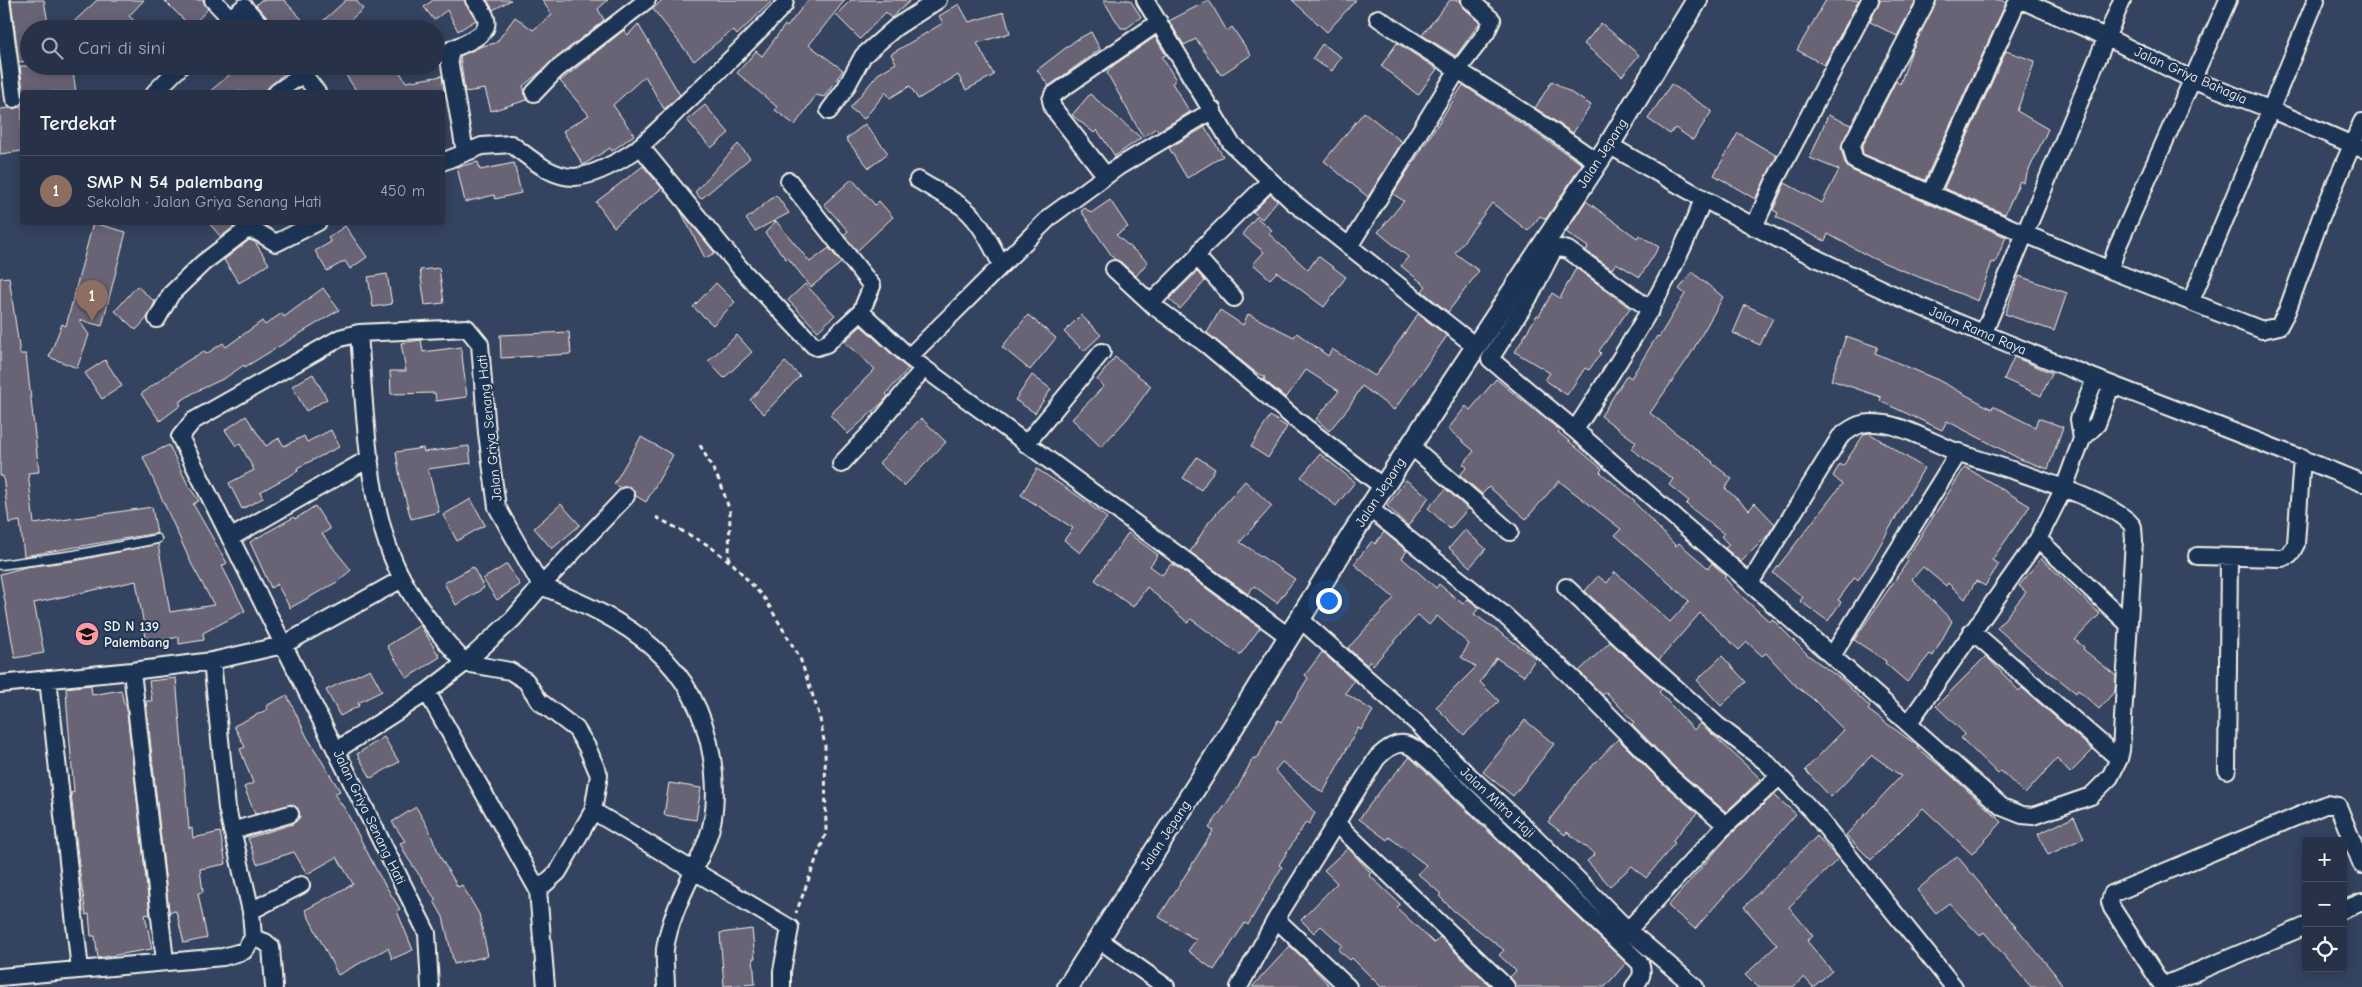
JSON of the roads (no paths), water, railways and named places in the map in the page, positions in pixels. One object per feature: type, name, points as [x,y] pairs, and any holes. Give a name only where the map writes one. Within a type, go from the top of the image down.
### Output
[{"type":"street","points":[[1,0],[14,99]]},
{"type":"street","points":[[213,0],[223,20]]},
{"type":"street","points":[[465,152],[449,59],[452,49],[484,32],[487,25],[486,12],[474,0]]},
{"type":"street","points":[[534,93],[556,70],[647,0]]},
{"type":"street","points":[[445,161],[482,146],[511,144],[545,169],[560,175],[582,176],[600,169],[640,146],[758,33],[784,5],[785,0]]},
{"type":"street","points":[[829,111],[845,89],[863,56],[896,27],[938,0]]},
{"type":"street","points":[[1145,0],[1231,142],[1292,202],[1350,245],[1474,345]]},
{"type":"street","points":[[1350,245],[1457,71],[1486,33],[1492,20],[1470,0]]},
{"type":"street","name":"Jalan Jepang","points":[[1068,987],[1369,508],[1474,345],[1609,145],[1697,0]]},
{"type":"street","points":[[1754,227],[1775,180],[1870,0]]},
{"type":"street","points":[[1927,0],[1851,146],[1855,161],[2110,270],[2262,330],[2279,326],[2287,311],[2321,217],[2357,147],[2362,122]]},
{"type":"street","points":[[1931,192],[2020,0]]},
{"type":"street","name":"Jalan Griya Bahagia","points":[[2020,0],[2106,37],[2191,79],[2272,110],[2357,147]]},
{"type":"street","points":[[1984,332],[2122,0]]},
{"type":"street","points":[[2110,270],[2116,250],[2228,0]]},
{"type":"street","points":[[2191,301],[2272,110],[2316,0]]},
{"type":"street","points":[[228,20],[248,4],[258,20]]},
{"type":"street","points":[[1378,18],[1457,71],[1540,121],[1597,162]]},
{"type":"street","points":[[1106,176],[1053,108],[1051,100],[1053,95],[1159,22]]},
{"type":"street","points":[[157,90],[172,75]]},
{"type":"street","points":[[279,90],[295,75]]},
{"type":"street","points":[[304,75],[315,90]]},
{"type":"street","points":[[909,357],[1051,216],[1106,176],[1213,110]]},
{"type":"street","name":"Jalan Rama Raya","points":[[1609,145],[1754,227],[1840,270],[2095,380],[2302,457],[2362,483]]},
{"type":"street","points":[[640,146],[740,268],[817,348],[826,344],[861,312],[872,286],[789,180]]},
{"type":"street","points":[[918,180],[940,195],[956,202],[969,212],[988,238],[1001,264]]},
{"type":"street","points":[[1152,303],[1197,257],[1204,246],[1270,181]]},
{"type":"street","points":[[1575,430],[1651,310],[1688,241],[1703,199]]},
{"type":"street","points":[[1688,241],[1718,207]]},
{"type":"street","points":[[157,319],[171,294],[203,263],[246,230],[256,231],[276,243],[312,225]]},
{"type":"street","points":[[1651,310],[1568,250],[1560,248],[1553,251],[1530,296],[1490,359],[1575,430],[1750,583],[2002,807],[2022,815],[2033,816],[2091,796],[2110,777],[2119,759],[2133,527],[2123,515],[2064,488],[1958,452],[1887,424],[1867,422],[1855,425],[1840,438],[1750,583]]},
{"type":"street","points":[[1197,257],[1234,298]]},
{"type":"street","points":[[1114,269],[1152,303],[1207,345],[1295,419],[1383,487]]},
{"type":"street","points":[[861,312],[923,369],[1288,636]]},
{"type":"street","name":"Jalan Griya Senang Hati","points":[[430,987],[427,933],[180,437],[193,421],[340,338],[359,333],[467,328],[474,334],[482,351],[487,433],[497,507],[541,586]]},
{"type":"street","points":[[359,333],[370,458],[381,525],[402,579],[448,644],[465,663],[510,671],[526,681],[539,701],[576,729],[587,747],[598,775],[593,812],[582,827],[570,854],[558,872],[538,890]]},
{"type":"street","points":[[1026,444],[1102,352]]},
{"type":"street","points":[[841,464],[873,430],[923,369]]},
{"type":"street","points":[[2082,438],[2079,419],[2095,380]]},
{"type":"street","points":[[1908,724],[2038,539],[2064,488],[2082,438],[2097,424],[2111,386]]},
{"type":"street","points":[[1410,445],[1510,532]]},
{"type":"street","points":[[1832,656],[1958,452]]},
{"type":"street","points":[[2197,556],[2282,558],[2290,555],[2296,544],[2302,457]]},
{"type":"street","points":[[230,538],[370,458]]},
{"type":"street","points":[[337,750],[427,692],[465,663],[513,619],[541,586],[626,496]]},
{"type":"street","points":[[1369,508],[1503,614],[1668,774],[1726,825]]},
{"type":"street","points":[[2038,539],[2128,624]]},
{"type":"street","points":[[2227,770],[2229,557]]},
{"type":"street","points":[[0,684],[212,661],[283,645],[402,579]]},
{"type":"street","points":[[541,586],[590,606],[631,629],[660,651],[683,679],[699,711],[710,747],[714,773],[715,800],[708,839],[674,914],[665,950],[666,987]]},
{"type":"street","points":[[1566,587],[1618,637],[1717,725],[1767,763],[1780,776],[1815,814],[1954,987]]},
{"type":"street","name":"Jalan Mitra Haji","points":[[1300,619],[1403,710],[1464,771],[1526,828],[1628,930],[1695,987]]},
{"type":"street","points":[[1972,631],[2119,759]]},
{"type":"street","points":[[0,977],[223,957],[244,951],[253,938],[251,911],[227,808],[212,661]]},
{"type":"street","points":[[132,671],[165,961]]},
{"type":"street","points":[[48,679],[80,970]]},
{"type":"street","points":[[427,692],[538,890],[546,987]]},
{"type":"street","points":[[1239,987],[1276,919],[1378,758],[1389,746],[1402,743],[1413,747],[1640,963],[1643,971],[1641,978],[1634,987]]},
{"type":"street","points":[[1628,930],[1726,825],[1780,776]]},
{"type":"street","points":[[2304,927],[2165,985],[2160,982],[2112,908],[2110,898],[2112,894],[2327,804],[2338,806],[2362,865]]},
{"type":"street","points":[[593,812],[790,928],[782,971],[782,987]]},
{"type":"street","points":[[232,831],[290,814]]},
{"type":"street","points":[[1336,823],[1506,987]]},
{"type":"street","points":[[251,911],[301,885]]},
{"type":"street","points":[[2347,908],[2362,902]]},
{"type":"street","points":[[1276,919],[1348,987]]},
{"type":"street","points":[[253,938],[265,942],[271,947],[274,987]]},
{"type":"street","points":[[1098,939],[1166,987]]},
{"type":"lane","points":[[0,565],[74,555],[157,539]]},
{"type":"place","name":"SMP N 54 palembang","points":[[92,321]]},
{"type":"place","name":"SD N 139 Palembang","points":[[87,634]]}]
